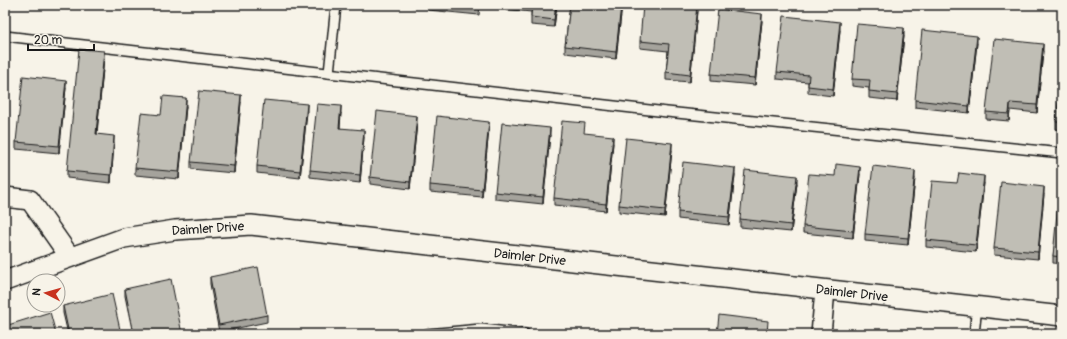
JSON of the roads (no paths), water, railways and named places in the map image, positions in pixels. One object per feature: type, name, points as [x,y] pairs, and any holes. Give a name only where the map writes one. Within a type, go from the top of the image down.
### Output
[{"type":"street","points":[[5,197],[30,200],[70,257]]},
{"type":"street","name":"Daimler Drive","points":[[5,281],[124,238],[175,230],[251,225],[1062,316]]},
{"type":"street","points":[[821,334],[825,290]]},
{"type":"lane","points":[[329,73],[336,5]]},
{"type":"lane","points":[[5,36],[675,113],[1062,153]]},
{"type":"lane","points":[[974,334],[977,306]]},
{"type":"lane","points":[[427,334],[481,329],[525,334]]}]
